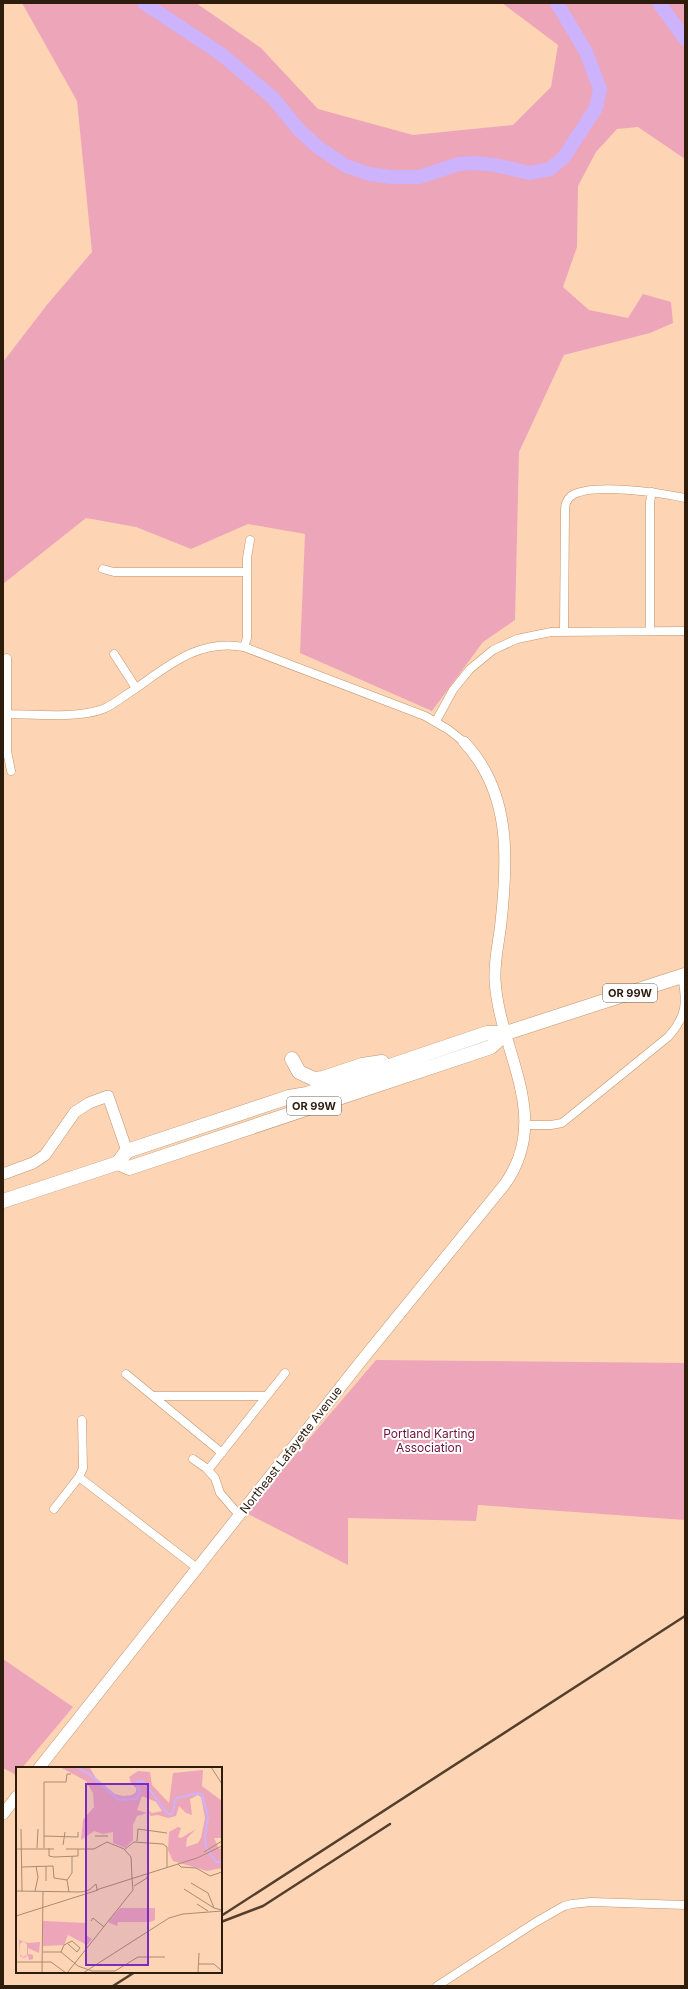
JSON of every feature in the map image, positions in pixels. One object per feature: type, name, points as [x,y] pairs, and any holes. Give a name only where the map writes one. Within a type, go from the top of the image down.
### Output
[{"type":"highway","name":"OR 99W","points":[[127,1151],[289,1097],[307,1094],[487,1033],[506,1033],[683,976]]},
{"type":"highway","name":"OR 99W","points":[[3,1201],[118,1163],[129,1168],[300,1111],[491,1047],[506,1033]]},
{"type":"highway","points":[[292,1059],[300,1072],[314,1079],[323,1078],[370,1063],[406,1060]]},
{"type":"highway","points":[[300,1111],[302,1105],[312,1098],[375,1077],[388,1066]]},
{"type":"highway","points":[[236,1132],[252,1118],[281,1109],[289,1097]]},
{"type":"highway","points":[[118,1163],[127,1151]]},
{"type":"main road","name":"Northeast Lafayette Avenue","points":[[40,1767],[239,1515],[505,1184],[514,1171],[521,1156],[526,1125],[520,1087],[496,989],[495,974],[504,895],[503,824],[497,796],[491,780],[475,754],[464,742]]},
{"type":"main road","points":[[3,1174],[32,1163],[45,1155],[75,1112],[89,1103],[108,1096],[127,1151]]},
{"type":"main road","points":[[3,1814],[16,1797]]},
{"type":"street","points":[[564,631],[564,510],[566,502],[570,497],[577,493],[588,491],[652,492],[685,498]]},
{"type":"street","points":[[650,631],[650,502],[652,492]]},
{"type":"street","points":[[244,647],[247,638],[247,558],[250,540]]},
{"type":"street","points":[[103,569],[114,572],[247,572]]},
{"type":"street","points":[[436,721],[453,690],[470,669],[493,650],[523,638],[543,633],[564,631],[685,631]]},
{"type":"street","points":[[5,714],[93,712],[112,705],[195,650],[212,645],[232,645],[244,647],[436,721],[464,742]]},
{"type":"street","points":[[114,654],[136,688]]},
{"type":"street","points":[[7,658],[5,714],[11,771]]},
{"type":"street","points":[[526,1125],[551,1125],[562,1123],[668,1037],[681,1021],[684,1014],[685,993],[683,976]]},
{"type":"street","points":[[208,1470],[285,1373]]},
{"type":"street","points":[[126,1374],[222,1453]]},
{"type":"street","points":[[153,1396],[266,1396]]},
{"type":"street","points":[[54,1509],[79,1477],[83,1468],[82,1420]]},
{"type":"street","points":[[193,1459],[208,1470],[215,1478],[220,1493],[239,1515]]},
{"type":"street","points":[[79,1477],[197,1568]]},
{"type":"street","points":[[437,1986],[551,1912],[568,1905],[591,1902],[685,1905]]},
{"type":"green space","points":[[22,3],[196,3],[261,48],[318,109],[413,135],[513,125],[551,87],[558,45],[502,3],[685,3],[685,159],[638,127],[617,129],[596,152],[578,186],[577,247],[563,287],[589,310],[628,318],[643,294],[671,302],[673,323],[650,333],[564,355],[519,452],[515,620],[483,642],[432,711],[300,653],[305,534],[248,524],[191,549],[136,527],[86,518],[3,584],[3,362],[46,306],[92,252],[77,101]]},
{"type":"green space","name":"Portland Karting Association","points":[[376,1360],[685,1363],[685,1520],[478,1505],[476,1521],[348,1518],[348,1565],[246,1513]]},
{"type":"green space","points":[[3,1659],[73,1707],[23,1767],[16,1767],[16,1775],[3,1768]]},
{"type":"waterway","points":[[144,3],[221,54],[272,97],[300,131],[319,148],[346,166],[369,174],[391,177],[419,177],[459,164],[476,163],[495,165],[529,173],[550,169],[564,157],[596,108],[600,89],[586,52],[557,3]]},
{"type":"waterway","points":[[659,3],[685,39]]},
{"type":"railway","points":[[222,1915],[685,1616]]},
{"type":"railway","points":[[222,1922],[263,1906],[390,1824]]},
{"type":"railway","points":[[113,1986],[133,1973]]}]
